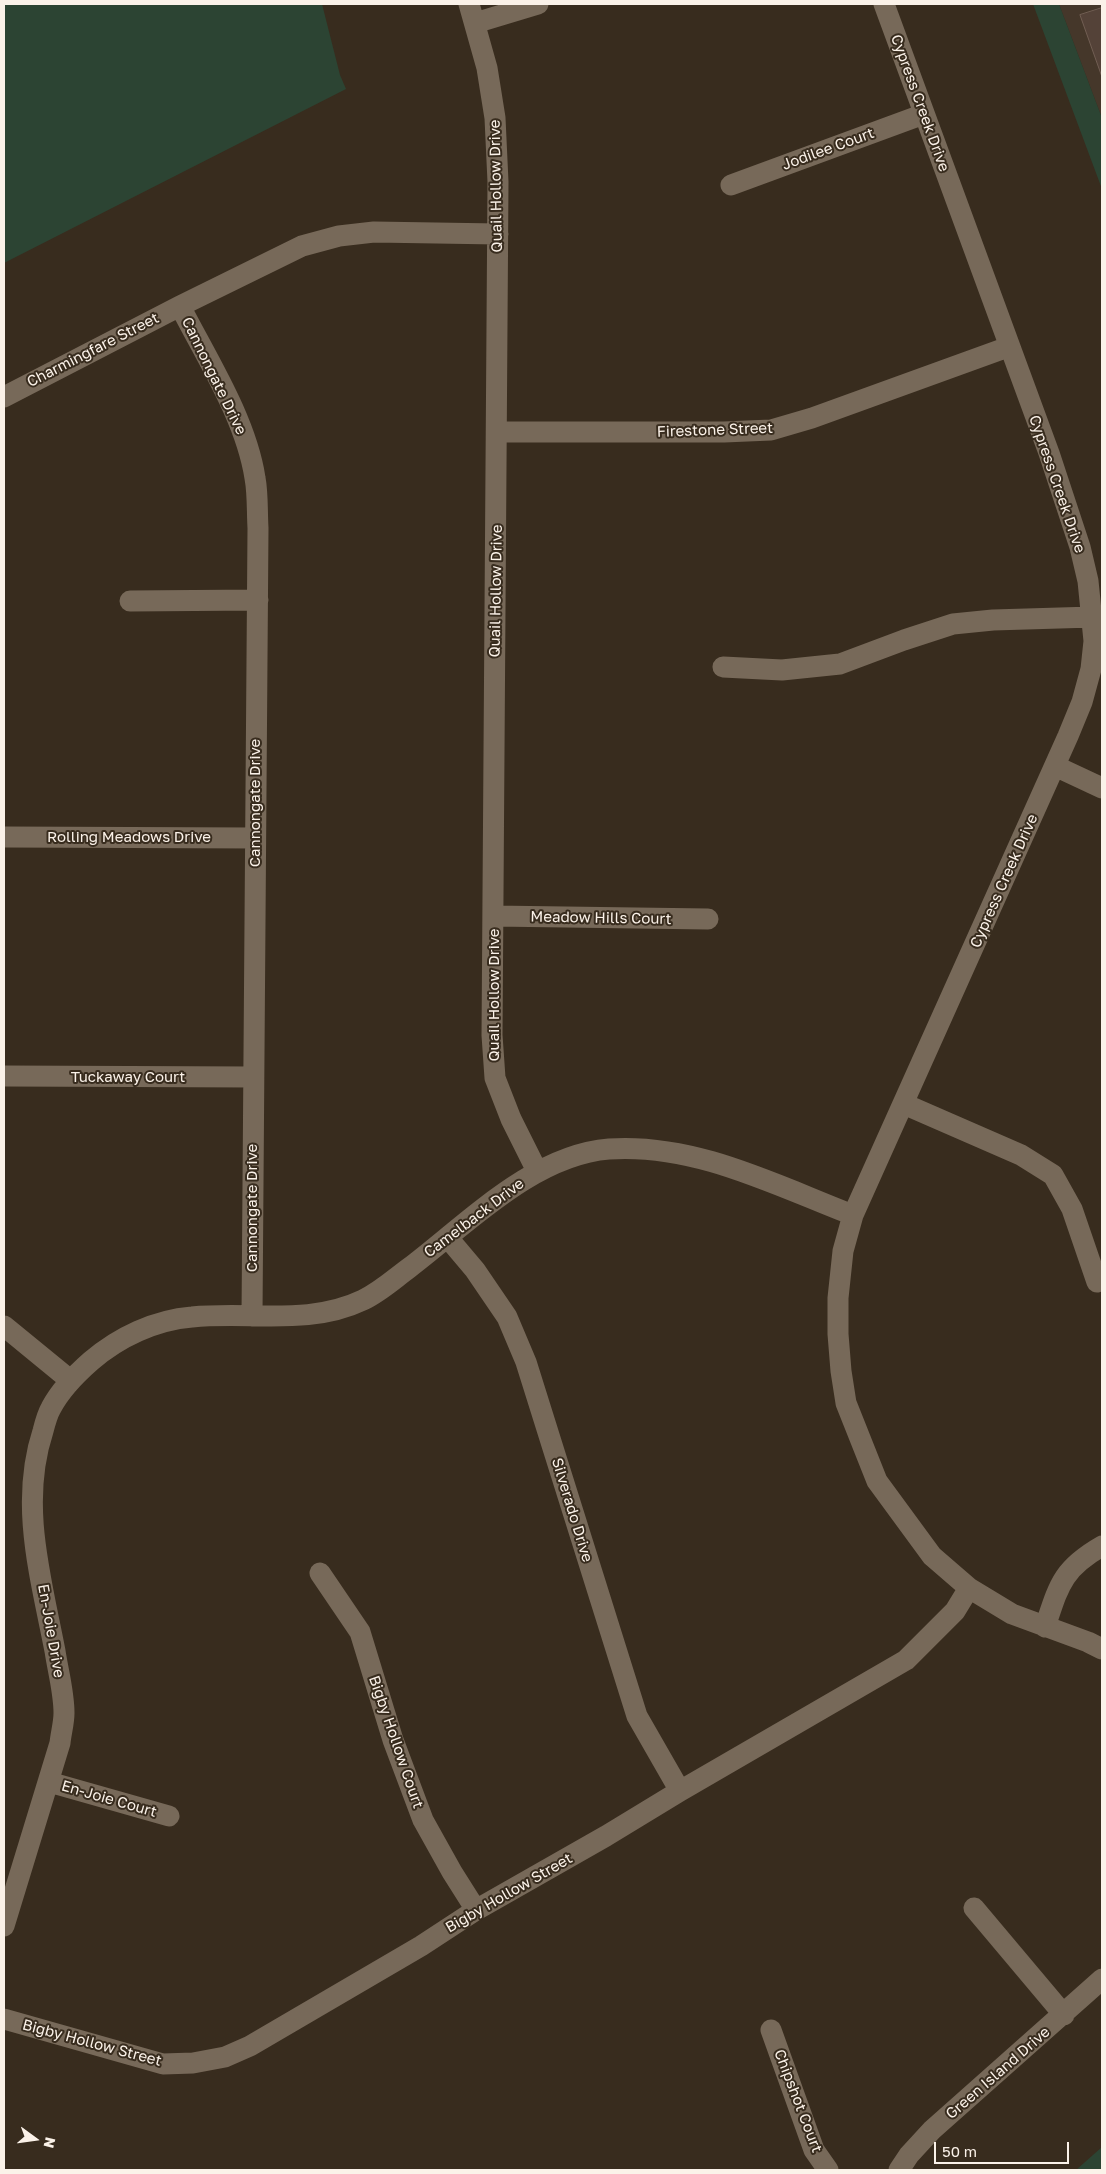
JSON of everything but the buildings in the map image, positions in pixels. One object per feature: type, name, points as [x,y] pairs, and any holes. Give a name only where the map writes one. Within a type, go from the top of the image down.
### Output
[{"type":"street","points":[[472,13],[538,4]]},
{"type":"street","name":"Cypress Creek Drive","points":[[884,4],[1008,347],[1049,453],[1080,547],[1088,581],[1094,641],[1091,669],[1082,702],[1056,766],[852,1216],[843,1251],[838,1298],[838,1334],[846,1403],[877,1482],[932,1556],[969,1588],[1012,1614],[1102,1649]]},
{"type":"street","name":"Quail Hollow Drive","points":[[472,13],[487,68],[495,118],[498,234],[492,1035],[495,1078],[511,1119],[538,1171]]},
{"type":"street","name":"Jodilee Court","points":[[731,185],[924,114]]},
{"type":"street","name":"Charmingfare Street","points":[[4,397],[180,306],[302,246],[339,236],[374,232],[498,234]]},
{"type":"street","name":"Cannongate Drive","points":[[180,306],[228,399],[245,440],[255,478],[258,528],[258,600],[252,1316]]},
{"type":"street","name":"Firestone Street","points":[[498,432],[724,432],[771,430],[812,418],[1008,347]]},
{"type":"street","points":[[130,601],[258,600]]},
{"type":"street","points":[[723,667],[782,670],[840,664],[953,624],[993,620],[1093,617]]},
{"type":"street","points":[[1056,766],[1102,788]]},
{"type":"street","name":"Rolling Meadows Drive","points":[[4,837],[255,838]]},
{"type":"street","name":"Meadow Hills Court","points":[[494,916],[708,919]]},
{"type":"street","name":"Tuckaway Court","points":[[4,1076],[253,1077]]},
{"type":"street","points":[[904,1104],[1021,1155],[1053,1175],[1072,1209],[1097,1282]]},
{"type":"street","name":"Camelback Drive","points":[[102,1351],[131,1333],[157,1324],[189,1317],[317,1315],[364,1300],[448,1238],[512,1187],[538,1171],[570,1157],[608,1150],[672,1153],[709,1160],[852,1216]]},
{"type":"street","name":"Silverado Drive","points":[[448,1238],[475,1270],[507,1316],[526,1362],[637,1716],[680,1791]]},
{"type":"street","points":[[4,1326],[70,1380]]},
{"type":"street","name":"En-Joie Drive","points":[[4,1926],[60,1743],[64,1713],[61,1685],[32,1526],[31,1488],[37,1449],[50,1409],[70,1380],[102,1351]]},
{"type":"street","points":[[1045,1627],[1059,1586],[1072,1567],[1102,1546]]},
{"type":"street","name":"Bigby Hollow Court","points":[[320,1573],[360,1632],[394,1740],[423,1820],[476,1910]]},
{"type":"street","name":"Bigby Hollow Street","points":[[4,2019],[163,2064],[193,2063],[225,2058],[311,2012],[421,1946],[476,1910],[906,1660],[956,1611],[969,1588]]},
{"type":"street","name":"En-Joie Court","points":[[48,1782],[169,1816]]},
{"type":"street","points":[[974,1908],[1064,2015]]},
{"type":"street","name":"Green Island Drive","points":[[899,2170],[909,2155],[932,2130],[1064,2015],[1102,1979]]},
{"type":"street","name":"Chipshot Court","points":[[771,2030],[814,2150],[828,2170]]},
{"type":"shaded area","points":[[1059,4],[1102,4],[1102,118]]},
{"type":"green space","points":[[4,4],[322,4],[340,75],[346,89],[4,263]]},
{"type":"green space","points":[[1033,4],[1059,4],[1102,118],[1102,189]]},
{"type":"green space","points":[[1102,2147],[1102,2170],[1076,2170]]}]
